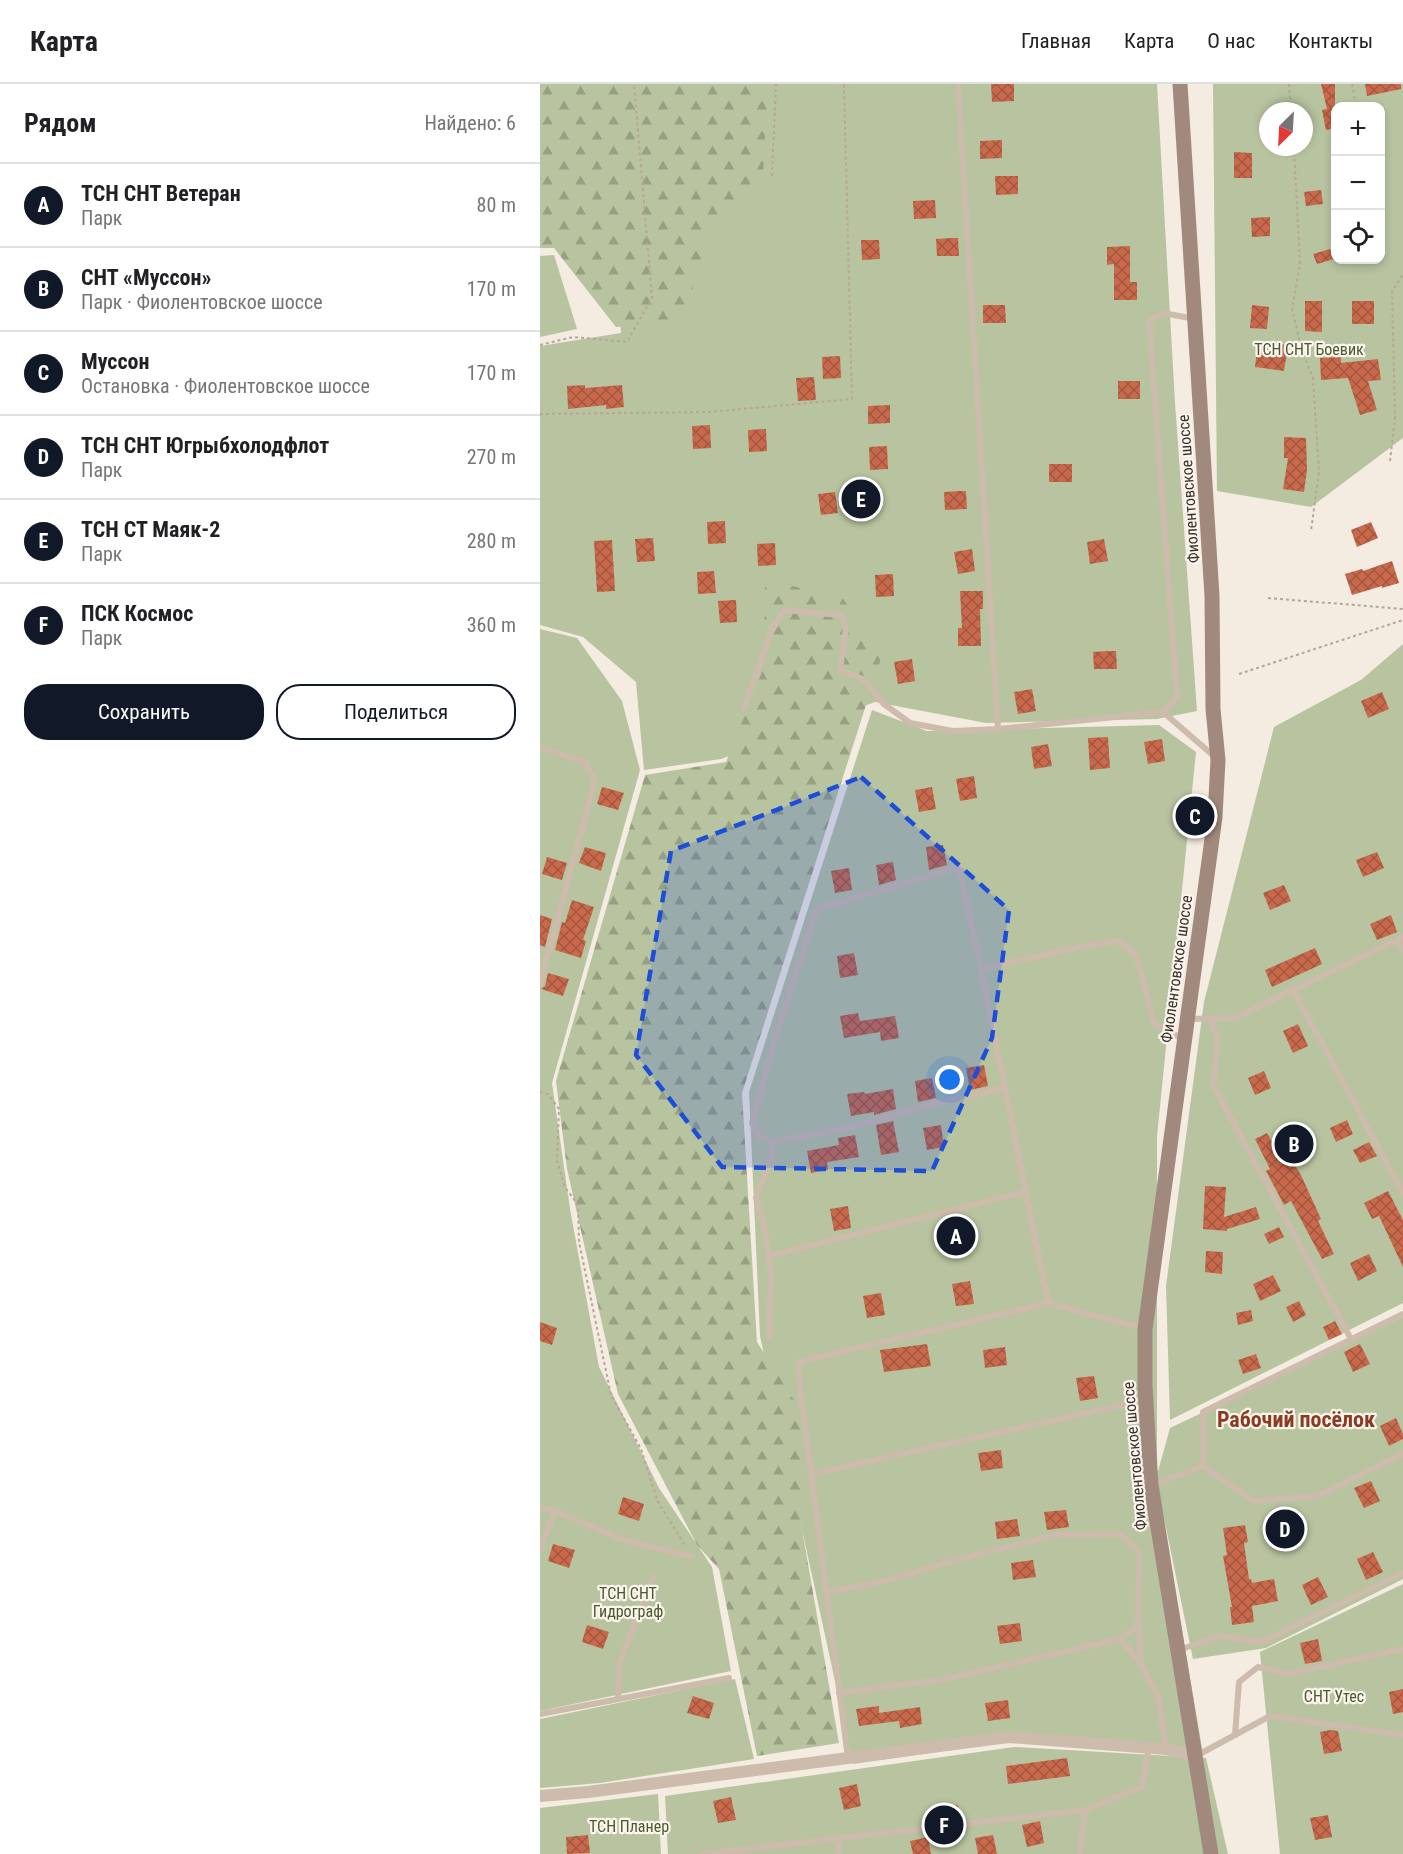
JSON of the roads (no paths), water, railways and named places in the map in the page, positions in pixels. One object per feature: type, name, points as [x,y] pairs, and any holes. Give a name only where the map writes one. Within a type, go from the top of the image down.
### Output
[{"type":"main road","name":"Фиолентовское шоссе","points":[[1180,84],[1212,597],[1213,709],[1218,760],[1215,817],[1145,1329],[1151,1485],[1211,1854]]},
{"type":"street","points":[[540,1796],[588,1792],[1008,1737],[1166,1749],[1195,1756]]},
{"type":"lane","points":[[958,84],[998,729]]},
{"type":"lane","points":[[744,708],[773,627],[785,610],[840,615],[846,628],[840,670],[863,679],[884,704],[910,723],[953,731],[998,729],[1163,712],[1177,697],[1149,321],[1163,313],[1195,319]]},
{"type":"lane","points":[[1163,712],[1218,760]]},
{"type":"lane","points":[[540,747],[585,762],[595,780],[540,984]]},
{"type":"lane","points":[[1004,1088],[848,1128],[772,1142],[760,1137],[752,1123],[775,1039],[817,909],[959,867],[1048,1303]]},
{"type":"lane","points":[[1187,1020],[1236,1018],[1400,939],[1403,950]]},
{"type":"lane","points":[[981,969],[1089,945],[1120,941],[1136,956],[1155,1024],[1184,1039]]},
{"type":"lane","points":[[1293,990],[1403,1193]]},
{"type":"lane","points":[[1210,1018],[1218,1040],[1213,1085],[1351,1339]]},
{"type":"lane","points":[[768,1339],[771,1274],[764,1225],[756,1198],[772,1156],[772,1142]]},
{"type":"lane","points":[[769,1256],[1025,1192]]},
{"type":"lane","points":[[848,1758],[798,1362],[1048,1303],[1145,1329]]},
{"type":"lane","points":[[1203,1466],[1203,1412],[1403,1314]]},
{"type":"lane","points":[[811,1473],[1147,1400]]},
{"type":"lane","points":[[1203,1466],[1254,1501],[1318,1496],[1403,1454]]},
{"type":"lane","points":[[1151,1485],[1203,1466]]},
{"type":"lane","points":[[540,1508],[555,1511],[626,1541],[691,1556]]},
{"type":"lane","points":[[540,1549],[555,1511]]},
{"type":"lane","points":[[826,1592],[880,1582],[956,1560],[1057,1536],[1121,1534],[1139,1552],[1141,1664]]},
{"type":"lane","points":[[1182,1649],[1219,1636],[1261,1642],[1403,1573]]},
{"type":"lane","points":[[618,1700],[619,1664],[652,1578]]},
{"type":"lane","points":[[839,1693],[945,1679],[1120,1639],[1139,1624]]},
{"type":"lane","points":[[1120,1639],[1141,1664],[1158,1696],[1166,1749]]},
{"type":"lane","points":[[1235,1735],[1239,1682],[1258,1667],[1288,1674],[1403,1649]]},
{"type":"lane","points":[[540,1714],[729,1678]]},
{"type":"lane","points":[[1195,1756],[1270,1716],[1403,1735]]},
{"type":"lane","points":[[702,1854],[1085,1810],[1142,1787],[1149,1748]]},
{"type":"lane","points":[[1080,1854],[1085,1810]]},
{"type":"lane","points":[[838,1840],[839,1854]]},
{"type":"place","name":"ТСН СТ Маяк-2","points":[[861,499]]},
{"type":"place","name":"Муссон","points":[[1195,816]]},
{"type":"place","name":"СНТ «Муссон»","points":[[1294,1144]]},
{"type":"place","name":"ТСН СНТ Ветеран","points":[[956,1236]]},
{"type":"place","name":"ТСН СНТ Югрыбхолодфлот","points":[[1285,1529]]},
{"type":"place","name":"ПСК Космос","points":[[944,1825]]},
{"type":"district","name":"Рабочий посёлок","points":[[1296,1419]]},
{"type":"park label","name":"ТСН СНТ Боевик","points":[[1309,349]]},
{"type":"park label","name":"ТСН СНТ Гидрограф","points":[[628,1602]]},
{"type":"park label","name":"СНТ Утес","points":[[1334,1696]]},
{"type":"park label","name":"ТСН Планер","points":[[629,1826]]}]
